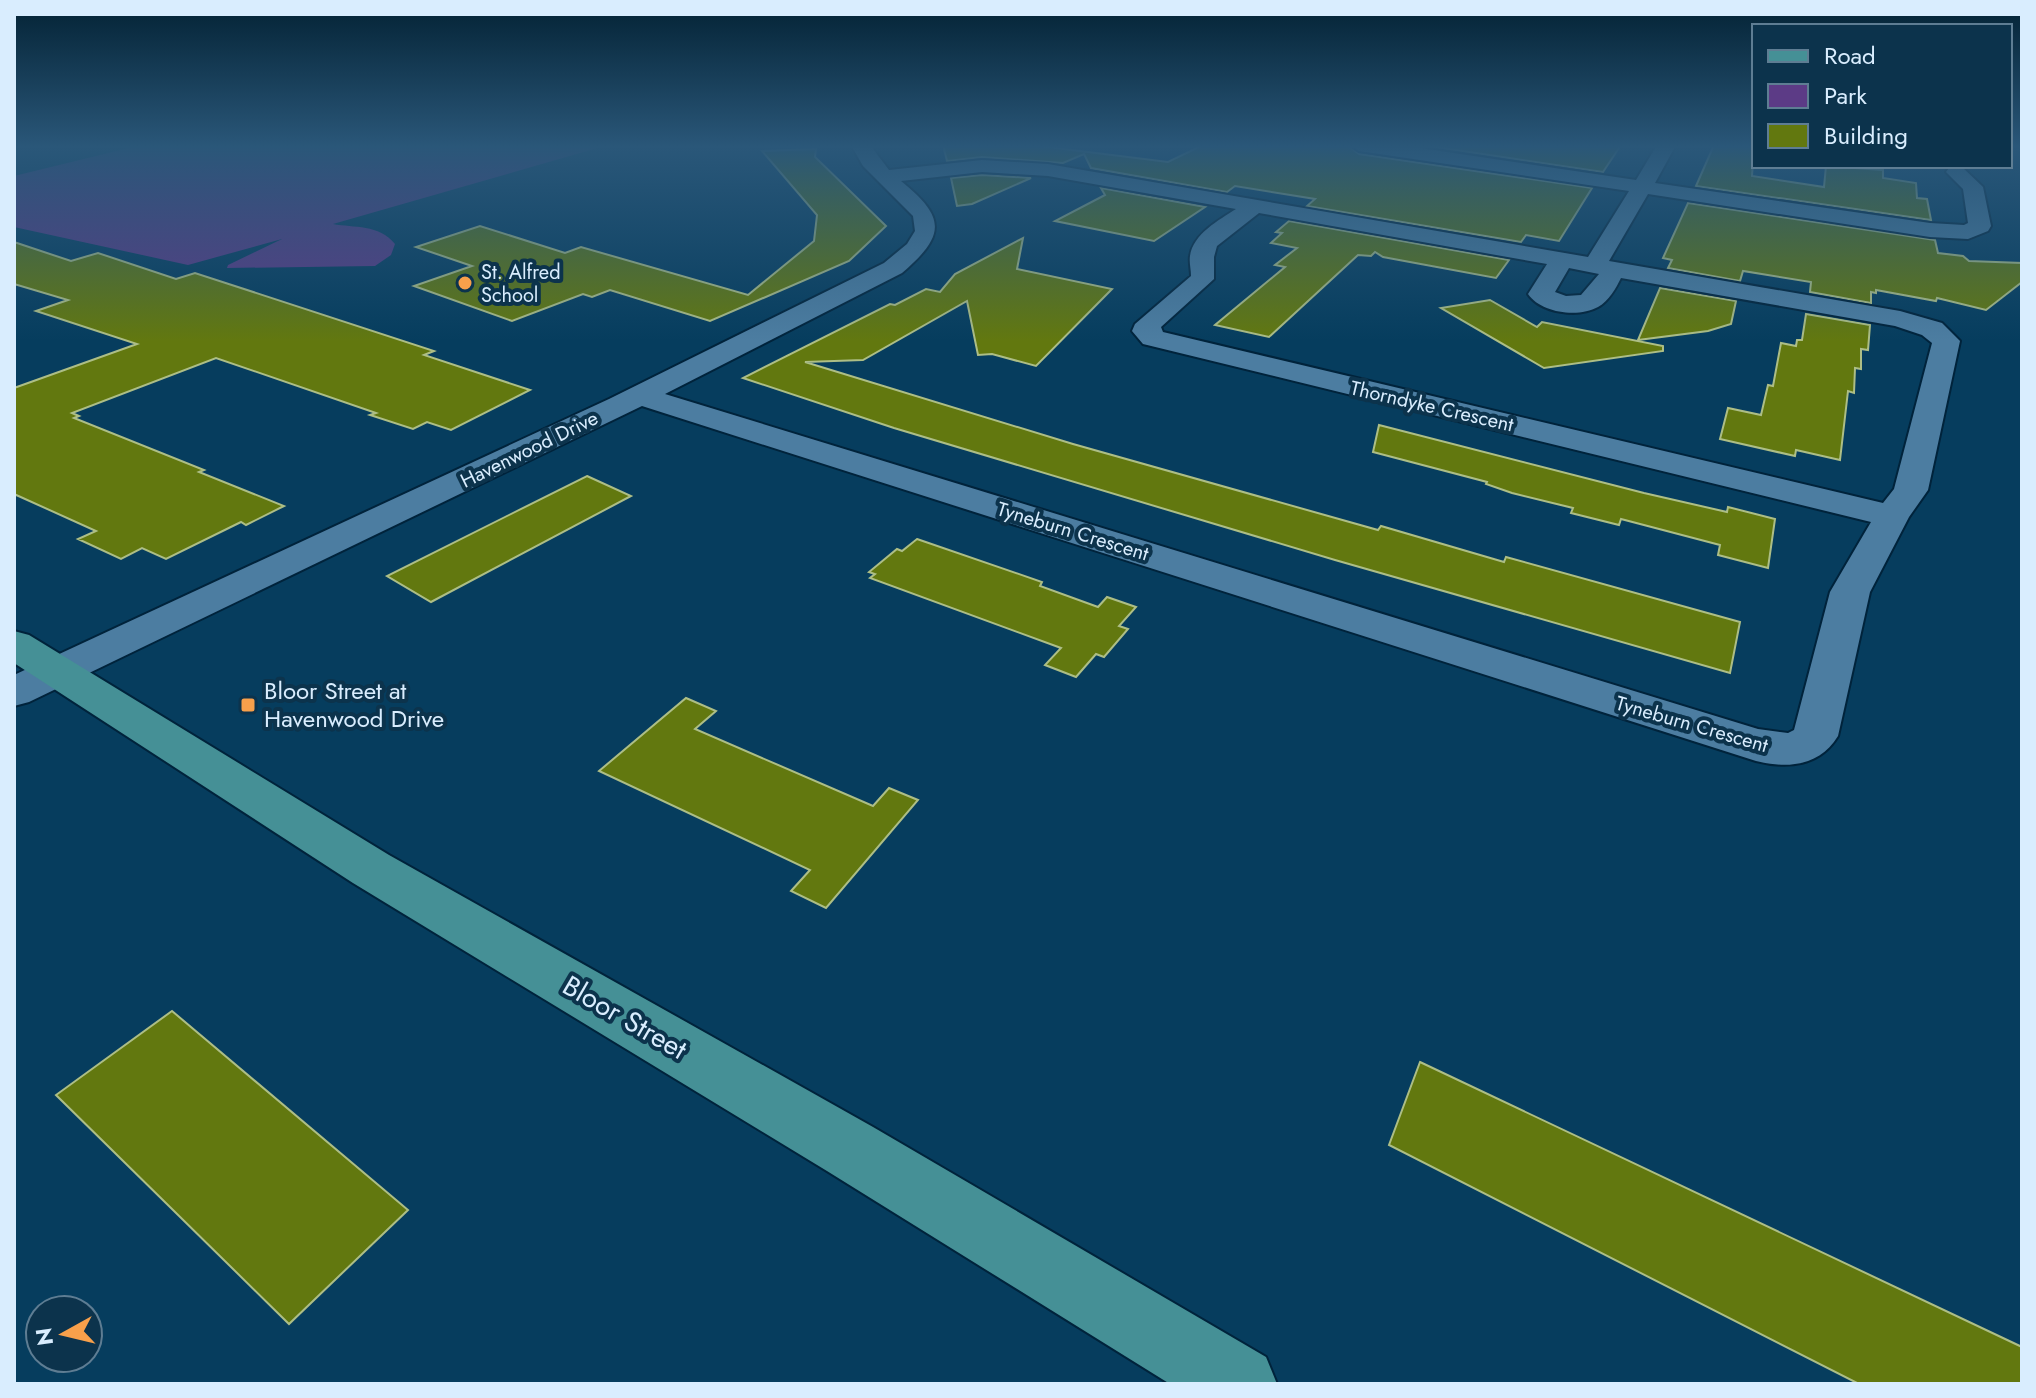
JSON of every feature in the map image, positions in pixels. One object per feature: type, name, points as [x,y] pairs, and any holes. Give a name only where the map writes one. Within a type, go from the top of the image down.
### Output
[{"type":"main road","name":"Bloor Street","points":[[29,669],[823,1133],[1239,1384]]},
{"type":"street","name":"Havenwood Drive","points":[[29,669],[638,395],[893,268],[911,256],[924,239],[927,225],[920,210]]},
{"type":"street","name":"Thorndyke Crescent","points":[[1250,210],[1211,240],[1202,256],[1205,270],[1202,279],[1148,324],[1146,331],[1150,336],[1167,343],[1892,516]]},
{"type":"street","name":"Tyneburn Crescent","points":[[638,395],[1722,735],[1777,749],[1798,748],[1815,736],[1850,592],[1892,516],[1911,490],[1946,341],[1941,334],[1907,320],[1279,210]]},
{"type":"street","points":[[1562,260],[1541,294],[1564,304],[1586,305],[1596,300],[1605,267],[1631,210]]},
{"type":"street","points":[[1798,210],[1930,230],[1974,231],[1980,226],[1977,210]]},
{"type":"green space","points":[[14,210],[381,210],[333,224],[374,230],[395,244],[391,255],[375,266],[227,268],[282,239],[188,265],[14,227]]},
{"type":"building","points":[[813,210],[870,210],[886,226],[849,261],[710,321],[610,290],[592,297],[583,294],[512,321],[414,286],[472,266],[416,247],[480,226],[565,253],[581,247],[748,295],[814,241],[817,215]]},
{"type":"building","points":[[1076,210],[1200,210],[1154,241],[1055,221]]},
{"type":"building","points":[[1332,210],[1578,210],[1559,241],[1526,235],[1521,242]]},
{"type":"building","points":[[1685,210],[1736,210],[1935,240],[1938,253],[1963,256],[1969,261],[2022,263],[2022,282],[1986,310],[1937,298],[1936,301],[1876,290],[1876,293],[1871,292],[1871,303],[1810,292],[1811,282],[1743,271],[1740,281],[1668,268],[1672,260],[1663,258]]},
{"type":"building","points":[[1864,210],[1929,210],[1931,220]]},
{"type":"building","points":[[1289,221],[1509,260],[1496,278],[1383,257],[1375,252],[1371,256],[1358,255],[1269,337],[1215,325],[1285,267],[1275,265],[1297,248],[1271,243],[1282,233],[1276,232]]},
{"type":"building","points":[[1023,238],[1017,269],[1112,289],[1036,366],[992,354],[978,355],[967,301],[863,360],[805,362],[1073,444],[1378,530],[1381,526],[1504,562],[1506,557],[1740,622],[1730,673],[1335,560],[894,428],[743,378],[890,304],[895,305],[926,289],[940,292],[955,274]]},
{"type":"building","points":[[14,242],[71,261],[98,253],[176,279],[195,273],[434,351],[424,355],[530,390],[451,430],[427,422],[413,429],[370,415],[376,413],[216,358],[72,413],[79,416],[74,418],[284,506],[246,525],[241,522],[166,559],[142,548],[121,559],[78,539],[96,531],[14,494],[14,388],[137,344],[36,311],[68,300],[14,284]]},
{"type":"building","points":[[1660,288],[1736,301],[1731,324],[1708,331],[1638,340]]},
{"type":"building","points":[[1490,300],[1537,327],[1542,322],[1663,346],[1663,351],[1544,368],[1441,308]]},
{"type":"building","points":[[1806,314],[1870,325],[1868,350],[1861,349],[1861,369],[1855,368],[1854,393],[1848,391],[1840,460],[1796,450],[1795,456],[1720,439],[1728,408],[1761,415],[1768,385],[1773,386],[1781,343],[1796,346],[1797,340],[1802,340]]},
{"type":"building","points":[[1379,425],[1644,493],[1727,512],[1728,507],[1775,519],[1768,568],[1718,555],[1720,545],[1621,519],[1619,525],[1571,513],[1573,508],[1373,452]]},
{"type":"building","points":[[587,476],[631,496],[431,602],[387,576]]},
{"type":"building","points":[[917,539],[1042,582],[1040,586],[1098,607],[1107,597],[1136,607],[1119,626],[1128,629],[1104,657],[1096,654],[1076,677],[1045,665],[1061,648],[870,578],[875,574],[869,572],[897,549],[902,551]]},
{"type":"building","points":[[686,698],[716,711],[695,729],[873,806],[889,788],[918,800],[826,908],[791,891],[810,870],[599,771]]},
{"type":"building","points":[[172,1011],[408,1210],[289,1324],[56,1095]]},
{"type":"building","points":[[1420,1062],[2022,1347],[2022,1384],[1859,1384],[1389,1145]]},
{"type":"place","name":"St. Alfred School","points":[[465,283]]},
{"type":"place","name":"Bloor Street at Havenwood Drive","points":[[248,705]]}]
